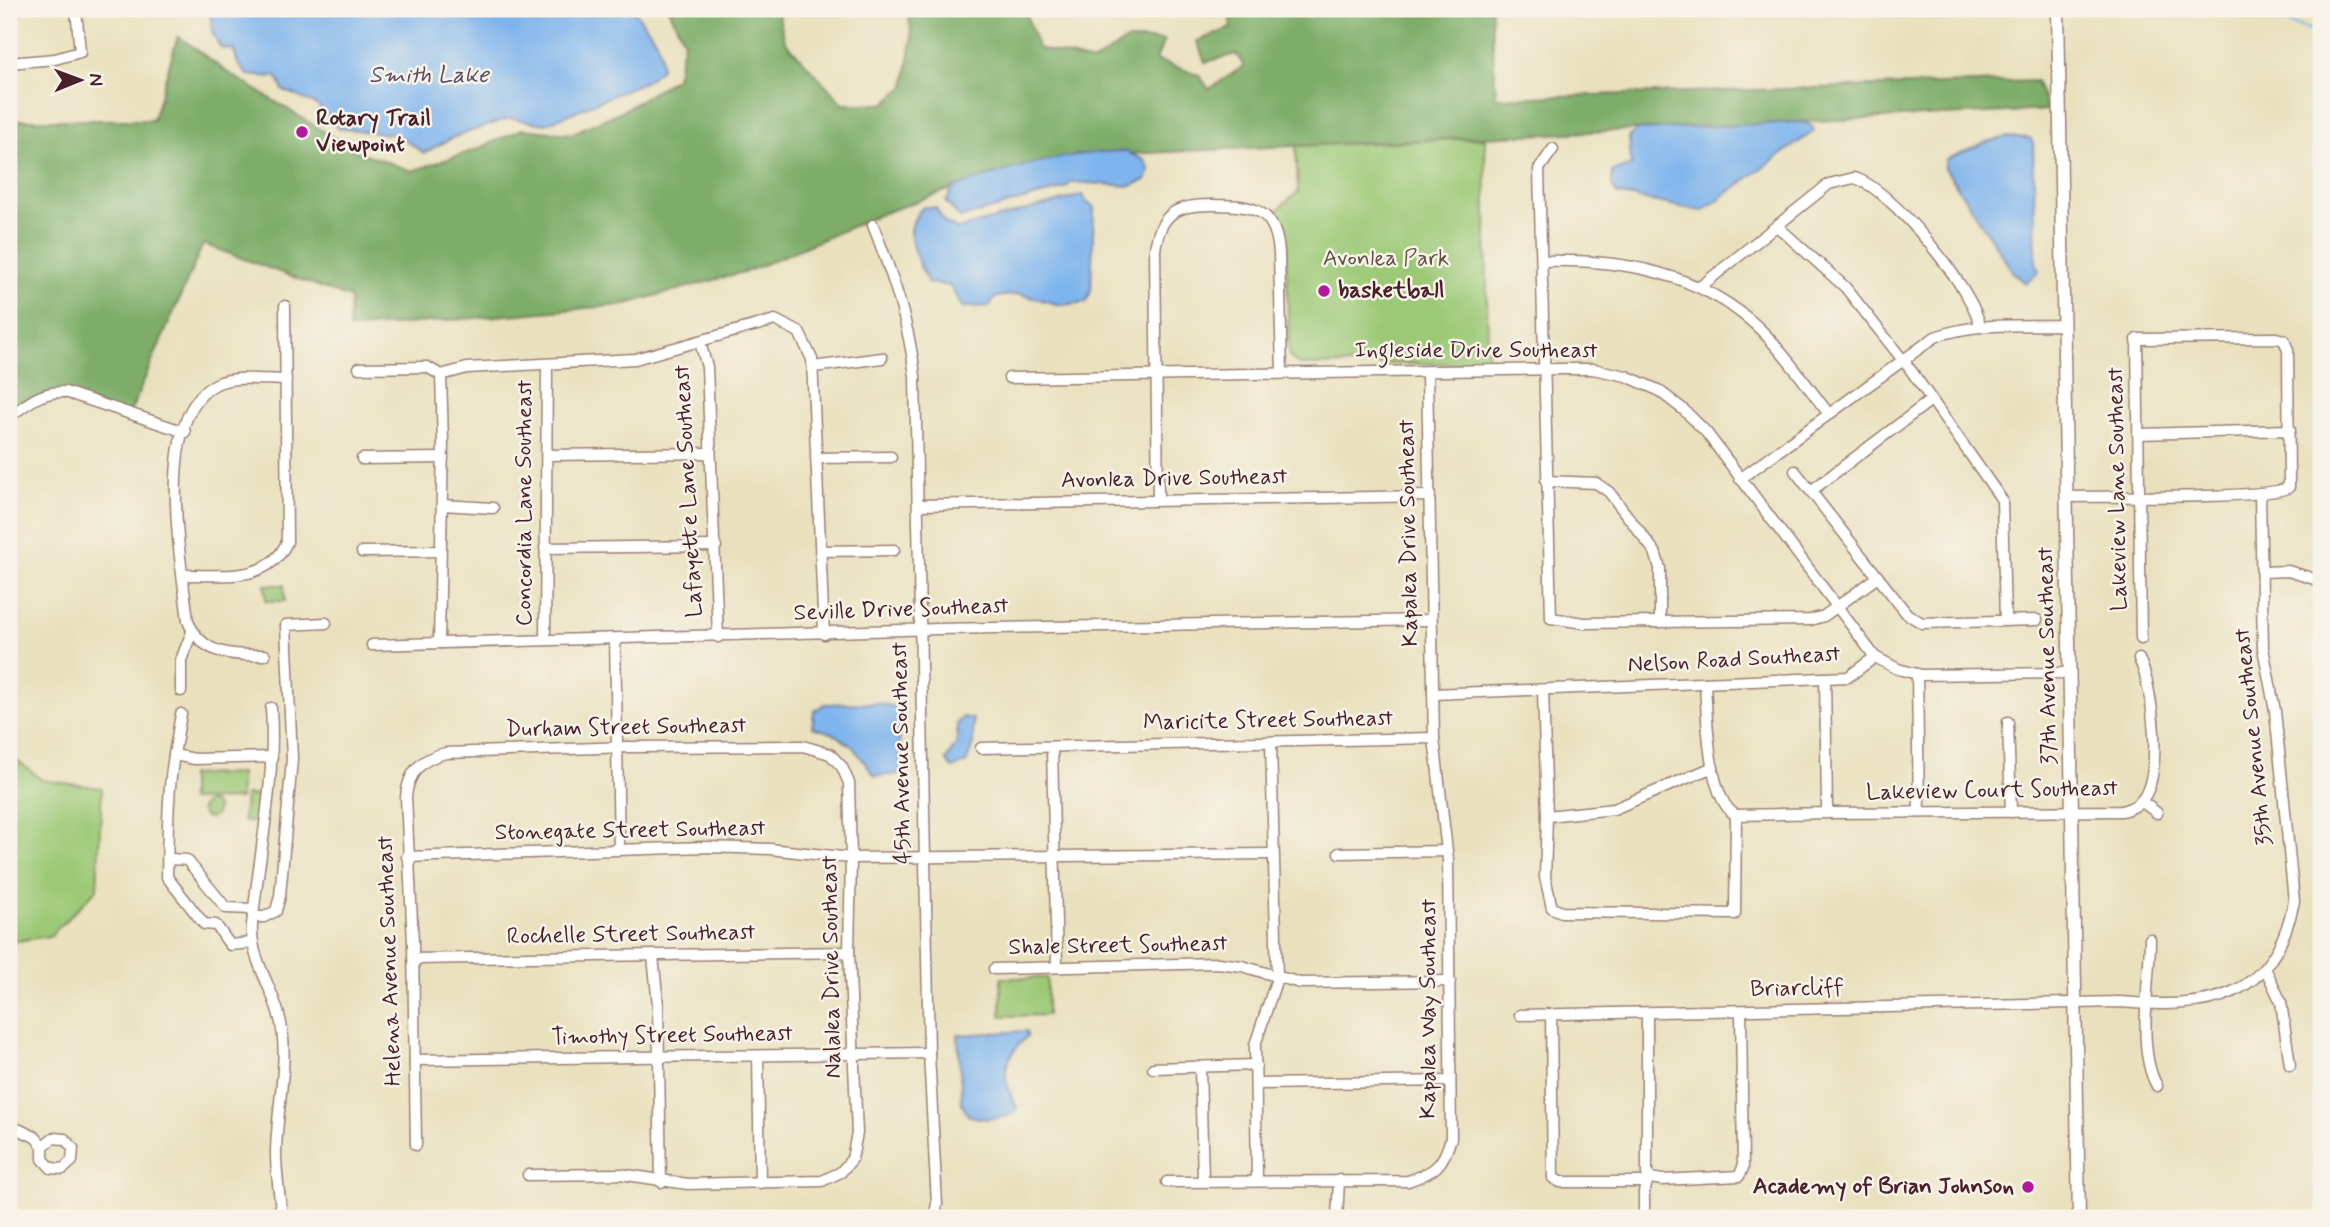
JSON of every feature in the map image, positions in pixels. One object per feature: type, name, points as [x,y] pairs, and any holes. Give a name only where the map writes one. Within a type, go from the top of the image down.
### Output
[{"type":"street","points":[[9,63],[55,60],[80,51],[76,9]]},
{"type":"street","name":"37th Avenue Southeast","points":[[2058,9],[2079,1218]]},
{"type":"street","points":[[1553,149],[1539,169],[1551,618],[1584,623],[1810,620],[1824,616],[1878,577]]},
{"type":"street","points":[[1700,287],[1829,184],[1847,177],[1866,181],[1925,240],[1972,302],[1980,327]]},
{"type":"street","points":[[1158,500],[1157,236],[1173,213],[1183,207],[1198,204],[1254,208],[1265,216],[1275,229],[1279,253],[1282,373]]},
{"type":"street","name":"45th Avenue Southeast","points":[[873,225],[893,277],[911,337],[919,505],[929,1053],[937,1204],[934,1218]]},
{"type":"street","points":[[1777,226],[1846,287],[1905,363],[2002,500],[2005,621]]},
{"type":"street","points":[[1542,261],[1626,264],[1700,287],[1761,330],[1788,359],[1829,414]]},
{"type":"street","points":[[183,575],[259,572],[273,564],[284,551],[289,535],[285,306]]},
{"type":"street","points":[[441,375],[454,369],[547,366],[635,359],[769,321],[793,327],[810,350],[813,367],[824,634]]},
{"type":"street","points":[[1740,479],[1905,363],[1935,337],[1954,330],[1980,327],[2063,325]]},
{"type":"street","name":"Lakeview Lane Southeast","points":[[2141,639],[2137,339],[2276,338],[2284,341],[2288,350],[2290,430]]},
{"type":"street","name":"Lafayette Lane Southeast","points":[[700,342],[707,367],[718,637]]},
{"type":"street","points":[[813,367],[882,358]]},
{"type":"street","name":"Concordia Lane Southeast","points":[[545,640],[547,366]]},
{"type":"street","points":[[359,368],[427,367],[441,375]]},
{"type":"street","name":"Ingleside Drive Southeast","points":[[1009,378],[1543,370],[1604,371],[1626,376],[1658,390],[1692,418],[1875,657]]},
{"type":"street","name":"Kapalea Drive Southeast","points":[[1427,372],[1434,738]]},
{"type":"street","points":[[439,642],[443,458],[441,375]]},
{"type":"street","points":[[265,655],[220,653],[202,644],[192,632],[188,621],[174,502],[175,475],[185,432],[201,397],[214,385],[230,380],[286,380]]},
{"type":"street","points":[[9,417],[37,396],[50,391],[65,392],[185,432]]},
{"type":"street","points":[[1811,491],[1931,400]]},
{"type":"street","points":[[2066,497],[2260,493],[2282,492],[2289,487],[2290,430],[2138,434]]},
{"type":"street","points":[[548,455],[710,453]]},
{"type":"street","points":[[816,458],[891,457]]},
{"type":"street","points":[[362,459],[443,458]]},
{"type":"street","points":[[1795,471],[1906,614],[1922,623],[2038,620]]},
{"type":"street","points":[[1546,481],[1596,483],[1609,492],[1656,552],[1660,568],[1660,621]]},
{"type":"street","name":"35th Avenue Southeast","points":[[2148,1004],[2177,1005],[2211,1000],[2237,991],[2276,956],[2288,929],[2294,901],[2276,711],[2263,648],[2260,493]]},
{"type":"street","name":"Avonlea Drive Southeast","points":[[919,505],[1430,496]]},
{"type":"street","points":[[442,505],[493,508]]},
{"type":"street","points":[[545,548],[716,546]]},
{"type":"street","points":[[821,551],[894,550]]},
{"type":"street","points":[[362,552],[440,551]]},
{"type":"street","points":[[2262,572],[2288,571],[2321,581]]},
{"type":"street","name":"Seville Drive Southeast","points":[[372,645],[824,634],[920,629],[1431,620]]},
{"type":"street","points":[[170,859],[187,860],[226,908],[264,917],[276,911],[292,742],[286,625],[326,623]]},
{"type":"street","points":[[181,691],[183,650],[192,632]]},
{"type":"street","points":[[615,639],[619,849]]},
{"type":"street","points":[[1875,657],[1898,669],[1917,674],[2069,673]]},
{"type":"street","name":"Nelson Road Southeast","points":[[1433,694],[1847,677],[1875,657]]},
{"type":"street","name":"Lakeview Court Southeast","points":[[1736,815],[2122,811],[2141,802],[2149,789],[2154,767],[2150,686],[2139,659]]},
{"type":"street","points":[[1917,674],[1919,812]]},
{"type":"street","points":[[1825,678],[1827,808],[1831,814]]},
{"type":"street","points":[[1543,690],[1547,816],[1545,877],[1547,898],[1552,908],[1562,912],[1693,916],[1735,914],[1736,815],[1724,803],[1713,767],[1705,683]]},
{"type":"street","points":[[271,708],[272,757],[251,943],[282,1031],[276,1155],[282,1218]]},
{"type":"street","points":[[181,714],[167,801],[170,859],[167,877],[204,924],[216,925],[230,945],[251,943]]},
{"type":"street","points":[[2008,722],[2011,812]]},
{"type":"street","points":[[1339,853],[1448,856],[1434,738]]},
{"type":"street","name":"Maricite Street Southeast","points":[[981,748],[1434,738]]},
{"type":"street","points":[[273,741],[292,742]]},
{"type":"street","points":[[1257,1179],[1255,1045],[1277,978],[1271,742]]},
{"type":"street","name":"Durham Street Southeast","points":[[411,775],[424,760],[446,753],[617,747],[813,747],[830,754],[842,767]]},
{"type":"street","points":[[1052,747],[1057,967]]},
{"type":"street","points":[[174,755],[195,759],[272,757]]},
{"type":"street","name":"Nalalea Drive Southeast","points":[[760,1183],[822,1181],[833,1177],[847,1166],[856,1143],[855,1055],[849,952],[849,783],[842,767]]},
{"type":"street","points":[[1547,816],[1614,809],[1713,767]]},
{"type":"street","name":"Helena Avenue Southeast","points":[[411,775],[406,797],[414,959],[416,1146]]},
{"type":"street","points":[[2141,802],[2157,813]]},
{"type":"street","name":"Stonegate Street Southeast","points":[[407,857],[619,849],[770,849],[851,858],[925,855],[1273,854]]},
{"type":"street","name":"Kapalea Way Southeast","points":[[1339,1180],[1408,1181],[1431,1173],[1445,1157],[1451,1138],[1447,1005],[1450,981],[1448,856]]},
{"type":"street","points":[[2151,939],[2149,1071],[2157,1086]]},
{"type":"street","name":"Rochelle Street Southeast","points":[[414,959],[849,952]]},
{"type":"street","points":[[653,956],[659,1057],[661,1182]]},
{"type":"street","name":"Shale Street Southeast","points":[[995,969],[1218,963],[1242,966],[1300,983],[1450,981]]},
{"type":"street","points":[[2265,968],[2281,1002],[2290,1065]]},
{"type":"street","name":"Briarcliff","points":[[1520,1015],[2148,1004]]},
{"type":"street","points":[[1551,1015],[1553,1178],[1560,1182],[1662,1180],[1739,1176],[1743,1168],[1741,1011]]},
{"type":"street","points":[[1644,1218],[1647,1179],[1647,1013]]},
{"type":"street","name":"Timothy Street Southeast","points":[[415,1060],[929,1053]]},
{"type":"street","points":[[528,1175],[620,1174],[661,1182],[760,1183],[758,1056]]},
{"type":"street","points":[[1153,1068],[1256,1065]]},
{"type":"street","points":[[1200,1067],[1203,1180]]},
{"type":"street","points":[[1256,1084],[1449,1081]]},
{"type":"street","points":[[9,1125],[35,1137],[43,1146]]},
{"type":"street","points":[[1167,1182],[1339,1180],[1340,1217]]},
{"type":"street","name":"45th Avenue Southeast","points":[[937,1204],[942,1218]]},
{"type":"green space","points":[[669,9],[777,9],[785,41],[843,104],[884,104],[905,86],[912,39],[908,9],[1033,9],[1027,16],[1038,48],[1093,62],[1127,40],[1164,40],[1156,60],[1199,75],[1209,89],[1244,66],[1236,54],[1205,62],[1197,41],[1231,28],[1229,9],[1491,9],[1496,98],[2036,81],[2048,110],[1084,156],[991,175],[881,214],[751,270],[622,305],[349,329],[350,298],[203,244],[129,415],[51,391],[9,417],[9,120],[153,120],[178,36],[227,72],[354,150],[412,171],[475,150],[522,129],[571,134],[622,111],[676,78],[684,41]]},
{"type":"green space","name":"Avonlea Park","points":[[1485,138],[1488,363],[1299,365],[1289,356],[1286,240],[1276,211],[1298,192],[1296,146]]},
{"type":"green space","points":[[265,585],[284,585],[285,601],[266,601]]},
{"type":"green space","points":[[9,754],[42,780],[102,788],[97,889],[50,936],[9,942]]},
{"type":"green space","points":[[240,774],[240,799],[190,800],[190,775]]},
{"type":"green space","points":[[245,795],[258,796],[255,822],[243,821]]},
{"type":"green space","points":[[209,802],[215,804],[215,816],[209,818],[203,816],[201,810],[203,804]]},
{"type":"green space","points":[[1001,978],[1047,978],[1047,1015],[1001,1016]]},
{"type":"water","name":"Smith Lake","points":[[210,9],[634,9],[656,42],[661,69],[646,81],[546,124],[510,118],[454,137],[424,153],[398,135],[338,128],[317,105],[283,90],[277,77],[248,75],[238,64],[234,50],[221,48],[212,32]]},
{"type":"water","points":[[1802,122],[1811,125],[1814,131],[1702,211],[1617,194],[1612,186],[1612,172],[1631,165],[1629,136],[1638,130]]},
{"type":"water","points":[[2008,137],[2030,138],[2033,143],[2036,263],[2039,272],[2025,283],[2013,272],[1945,168],[1945,160],[1986,142]]},
{"type":"water","points":[[1125,151],[1144,160],[1150,170],[1146,180],[1131,186],[1072,182],[1065,188],[960,218],[946,202],[953,188],[1017,168],[1080,154]]},
{"type":"water","points":[[1083,195],[1086,202],[1094,207],[1091,291],[1086,302],[1061,305],[1019,294],[996,297],[989,306],[962,307],[950,286],[928,283],[915,253],[911,234],[916,216],[923,207],[936,208],[945,223],[957,229]]},
{"type":"water","points":[[879,703],[898,708],[901,774],[875,776],[852,746],[832,733],[812,727],[814,711],[825,704]]},
{"type":"water","points":[[963,717],[973,719],[973,744],[966,763],[952,768],[946,760],[957,743],[957,723]]},
{"type":"water","points":[[1027,1031],[1027,1036],[1012,1053],[1006,1070],[1016,1111],[993,1118],[968,1115],[962,1104],[958,1035]]},
{"type":"waterway","points":[[2245,9],[2321,33]]},
{"type":"place","name":"Rotary Trail Viewpoint","points":[[302,132]]},
{"type":"place","name":"basketball","points":[[1324,291]]},
{"type":"place","name":"Academy of Brian Johnson","points":[[2028,1187]]}]
